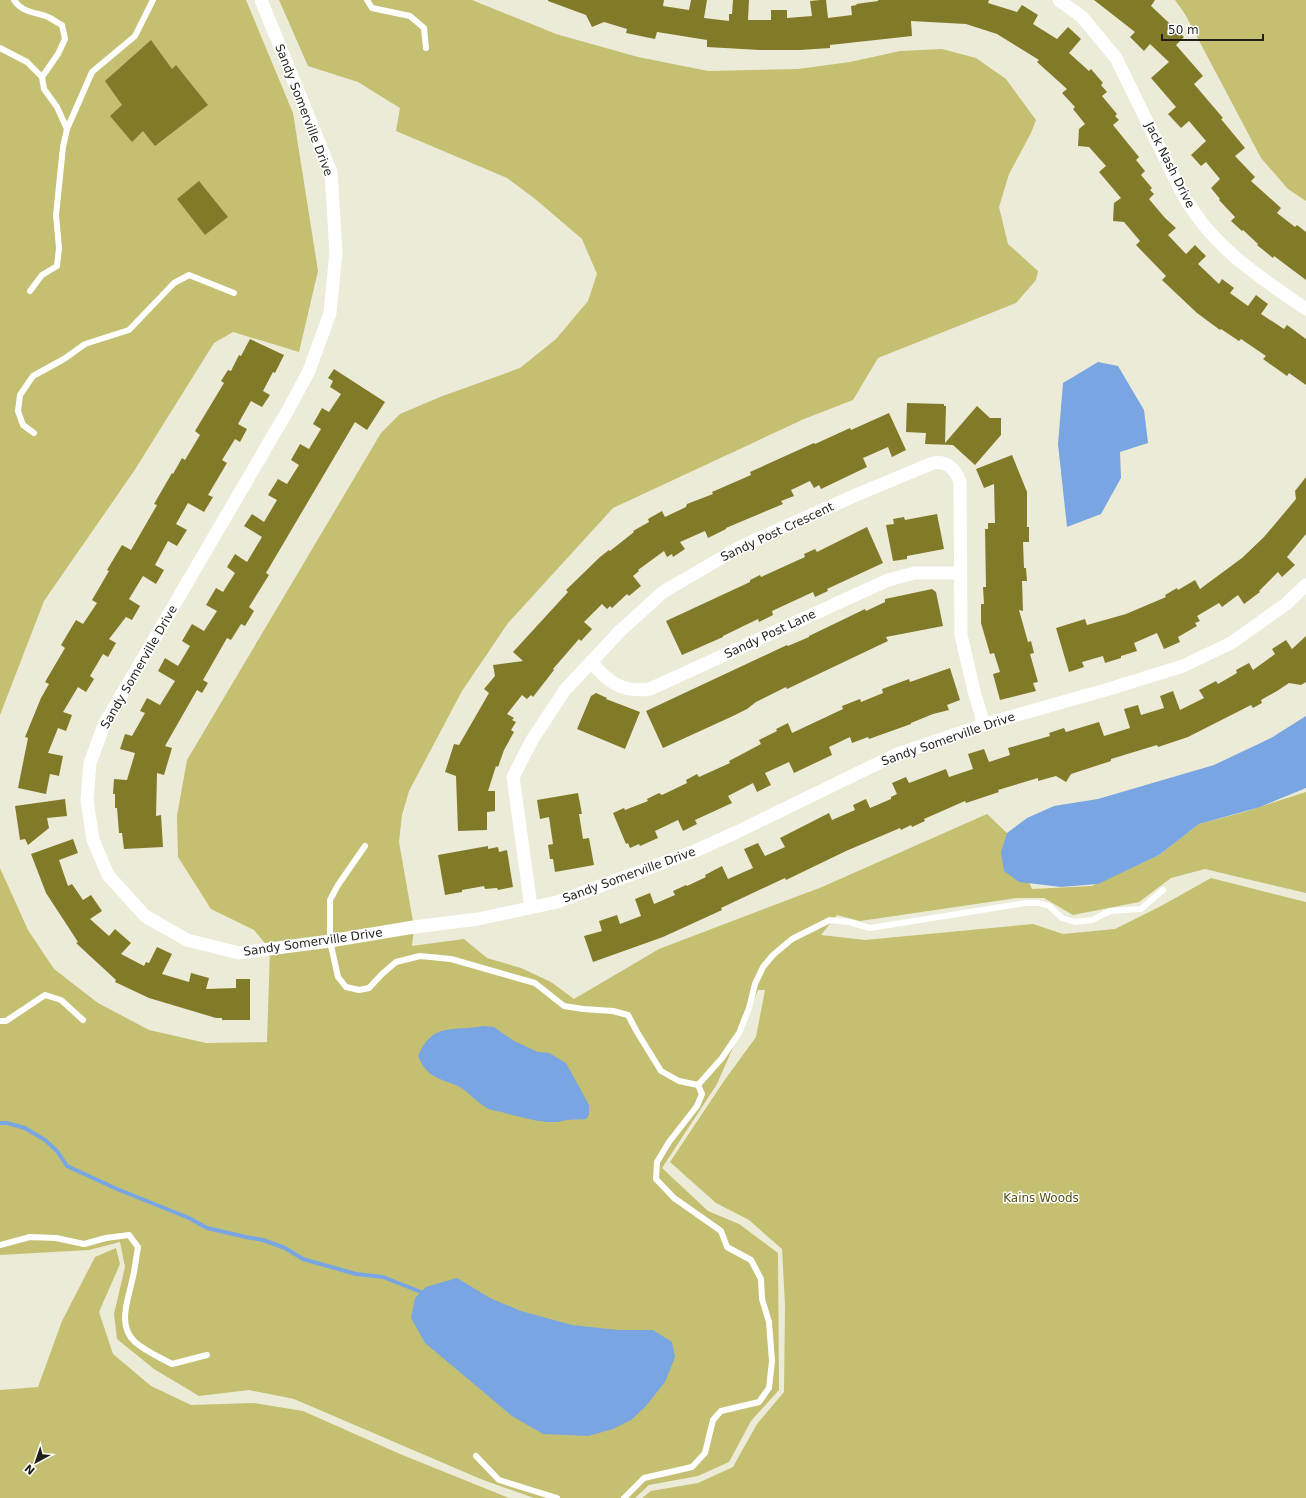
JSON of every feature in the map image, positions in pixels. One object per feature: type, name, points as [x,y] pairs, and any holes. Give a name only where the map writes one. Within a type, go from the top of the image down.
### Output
[{"type":"street","name":"Sandy Somerville Drive","points":[[261,0],[331,172],[336,252],[330,313],[309,371],[288,410],[104,725],[90,763],[87,800],[93,840],[108,875],[145,916],[187,940],[240,953],[478,919],[557,902],[695,851],[894,755],[984,725],[1183,666],[1231,643],[1286,604],[1306,585]]},
{"type":"street","name":"Jack Nash Drive","points":[[1059,0],[1082,17],[1116,58],[1186,202],[1200,222],[1218,243],[1235,258],[1306,309]]},
{"type":"street","name":"Sandy Post Crescent","points":[[531,907],[513,778],[532,740],[565,690],[620,631],[663,592],[740,547],[856,495],[933,463],[940,462],[951,468],[960,482],[961,635],[974,691],[984,725]]},
{"type":"street","name":"Sandy Post Lane","points":[[591,662],[599,672],[620,687],[631,690],[650,689],[888,580],[915,574],[960,573]]},
{"type":"lane","points":[[14,0],[17,4],[29,12],[47,17],[62,25],[65,39],[58,54],[42,77]]},
{"type":"lane","points":[[30,291],[42,275],[58,266],[59,248],[56,215],[63,147],[67,129],[92,72],[135,36],[153,0]]},
{"type":"lane","points":[[367,0],[372,8],[410,16],[424,28],[426,48]]},
{"type":"lane","points":[[0,48],[27,62],[42,77],[44,89],[57,107],[67,129]]},
{"type":"lane","points":[[34,433],[23,425],[18,411],[20,395],[33,376],[64,359],[85,344],[129,330],[174,284],[189,275],[234,293]]},
{"type":"lane","points":[[364,846],[338,885],[330,900],[330,941],[338,977],[346,987],[359,990],[369,988],[396,962],[420,956],[451,959],[535,983],[564,1006],[613,1011],[628,1015],[636,1032],[661,1071],[679,1081],[698,1085]]},
{"type":"lane","points":[[698,1085],[722,1058],[739,1034],[750,1008],[755,984],[763,967],[773,955],[792,938],[830,920],[849,922],[870,928],[1040,903],[1049,906],[1062,918],[1075,922],[1092,920],[1110,911],[1141,909],[1163,890]]},
{"type":"lane","points":[[0,1021],[6,1021],[45,995],[61,1000],[83,1020]]},
{"type":"lane","points":[[624,1498],[644,1478],[692,1467],[705,1453],[713,1420],[721,1412],[759,1402],[769,1388],[772,1361],[769,1322],[762,1299],[761,1279],[751,1260],[728,1247],[721,1231],[674,1198],[656,1179],[657,1162],[669,1142],[698,1106],[702,1094],[698,1085]]},
{"type":"lane","points":[[0,1245],[30,1237],[56,1238],[84,1244],[106,1238],[129,1235],[138,1247],[125,1309],[125,1325],[133,1340],[145,1350],[172,1364],[207,1355]]},
{"type":"lane","points":[[476,1456],[499,1480],[557,1498]]},
{"type":"green space","points":[[0,0],[246,0],[293,113],[318,271],[299,352],[233,332],[214,343],[134,471],[44,601],[0,715]]},
{"type":"green space","name":"Kains Woods","points":[[279,0],[472,0],[556,34],[638,57],[708,71],[798,69],[850,62],[900,51],[942,49],[976,58],[1006,79],[1036,120],[1031,133],[1009,174],[999,207],[1008,244],[1038,271],[1036,280],[1016,303],[878,358],[853,400],[804,419],[613,508],[508,623],[462,691],[409,791],[402,815],[399,842],[414,927],[412,946],[464,939],[487,958],[521,968],[551,982],[574,999],[659,949],[822,887],[987,814],[1007,833],[1032,889],[1092,886],[1159,855],[1199,824],[1244,812],[1306,792],[1306,893],[1205,869],[1171,878],[1139,902],[1073,915],[1044,898],[1017,898],[860,921],[837,915],[821,935],[865,940],[1033,924],[1063,934],[1115,929],[1161,906],[1211,878],[1306,902],[1306,1498],[642,1498],[651,1491],[698,1483],[733,1467],[757,1424],[784,1392],[785,1305],[782,1249],[749,1220],[716,1203],[670,1162],[724,1081],[756,1037],[765,990],[758,990],[717,1084],[662,1168],[708,1211],[739,1224],[778,1253],[779,1390],[751,1421],[729,1462],[698,1476],[649,1485],[635,1498],[534,1498],[483,1480],[294,1399],[249,1390],[199,1396],[154,1369],[117,1339],[114,1314],[125,1267],[120,1242],[89,1250],[0,1255],[0,868],[28,930],[54,969],[98,1003],[149,1030],[206,1043],[267,1042],[270,949],[254,930],[211,909],[178,857],[177,816],[187,760],[381,433],[400,414],[440,397],[520,368],[556,339],[588,301],[597,274],[582,239],[534,198],[507,178],[396,131],[400,108],[358,82],[308,66]]},
{"type":"green space","points":[[1175,0],[1306,0],[1306,201],[1288,189],[1261,158],[1185,14]]},
{"type":"green space","points":[[116,1248],[120,1264],[99,1312],[113,1354],[151,1386],[191,1405],[254,1403],[303,1411],[400,1454],[509,1498],[0,1498],[0,1390],[38,1387],[62,1321],[95,1257]]},
{"type":"water","points":[[1098,362],[1118,366],[1144,410],[1148,443],[1120,452],[1121,478],[1101,514],[1067,527],[1058,444],[1063,383]]},
{"type":"water","points":[[1306,716],[1306,788],[1260,807],[1199,824],[1159,855],[1098,884],[1061,887],[1019,882],[1004,871],[1001,852],[1007,833],[1027,818],[1054,806],[1098,799],[1214,765],[1271,738]]},
{"type":"water","points":[[483,1026],[494,1027],[514,1041],[538,1052],[549,1053],[566,1063],[589,1105],[589,1115],[586,1119],[544,1122],[491,1110],[483,1106],[458,1086],[439,1079],[425,1069],[418,1056],[430,1037],[445,1030]]},
{"type":"water","points":[[457,1278],[490,1298],[521,1311],[572,1325],[618,1330],[653,1330],[672,1342],[675,1357],[665,1382],[645,1407],[631,1420],[613,1429],[588,1436],[543,1434],[512,1416],[425,1343],[411,1318],[415,1298],[426,1287]]},
{"type":"building","points":[[548,0],[664,0],[663,6],[689,10],[691,0],[707,0],[704,18],[729,21],[729,14],[732,14],[733,0],[749,0],[748,20],[771,20],[771,10],[787,10],[787,18],[812,16],[810,1],[820,0],[826,0],[828,18],[852,15],[851,6],[878,0],[989,0],[988,3],[1017,12],[1022,5],[1038,15],[1033,24],[1057,39],[1068,27],[1081,39],[1069,53],[1089,71],[1091,69],[1103,83],[1101,85],[1107,92],[1102,96],[1117,114],[1115,116],[1119,120],[1113,125],[1139,157],[1136,160],[1145,171],[1141,175],[1152,188],[1150,190],[1154,194],[1149,199],[1165,218],[1176,228],[1168,235],[1186,254],[1195,245],[1206,256],[1198,264],[1219,284],[1222,279],[1234,288],[1230,293],[1248,306],[1256,295],[1268,304],[1261,314],[1284,329],[1287,325],[1306,339],[1306,385],[1289,373],[1287,376],[1263,359],[1266,356],[1241,339],[1239,341],[1221,329],[1220,330],[1197,313],[1162,280],[1166,276],[1136,245],[1140,241],[1124,222],[1113,221],[1114,203],[1121,198],[1099,172],[1106,166],[1089,147],[1078,146],[1079,129],[1085,124],[1073,109],[1075,107],[1062,93],[1067,89],[1037,62],[1039,60],[997,34],[966,24],[911,21],[912,36],[830,45],[830,48],[760,50],[707,47],[707,40],[657,32],[655,39],[626,33],[627,29],[604,22],[592,27],[586,15]]},
{"type":"building","points":[[1094,0],[1155,0],[1151,6],[1184,37],[1176,45],[1203,76],[1194,84],[1223,118],[1221,119],[1245,148],[1235,156],[1255,177],[1251,181],[1281,208],[1277,213],[1295,227],[1297,225],[1306,232],[1306,280],[1274,256],[1273,258],[1231,221],[1235,217],[1219,200],[1220,199],[1211,188],[1220,179],[1206,162],[1201,166],[1191,155],[1206,141],[1189,121],[1181,128],[1168,114],[1176,107],[1151,78],[1169,62],[1150,44],[1144,51],[1130,37],[1135,32]]},
{"type":"building","points":[[151,40],[172,69],[176,65],[208,105],[155,146],[143,131],[132,142],[110,116],[122,105],[105,81]]},
{"type":"building","points":[[199,181],[228,217],[205,235],[177,199]]},
{"type":"building","points":[[250,339],[284,355],[275,373],[273,372],[263,391],[270,395],[262,407],[251,401],[238,424],[247,429],[240,442],[235,439],[222,460],[227,463],[208,495],[213,497],[204,512],[188,503],[176,524],[187,530],[177,546],[168,541],[155,565],[164,570],[156,584],[143,576],[129,599],[140,606],[132,620],[126,617],[109,639],[116,643],[108,657],[103,654],[90,676],[94,679],[86,692],[78,687],[63,712],[72,715],[66,731],[58,728],[48,753],[63,756],[59,776],[50,774],[46,794],[18,788],[28,738],[25,737],[41,698],[49,684],[45,682],[65,648],[61,645],[76,620],[83,624],[97,603],[92,600],[122,545],[131,550],[157,505],[154,504],[172,473],[173,474],[182,458],[185,460],[200,435],[195,431],[224,383],[221,381],[228,370],[231,371],[239,355],[241,356]]},
{"type":"building","points":[[334,369],[385,402],[367,430],[355,422],[266,573],[269,575],[249,607],[254,611],[245,626],[241,624],[231,640],[227,638],[203,680],[208,683],[202,693],[197,690],[165,746],[172,748],[164,775],[157,773],[156,816],[161,815],[163,847],[124,849],[122,833],[119,833],[117,808],[115,808],[115,794],[113,794],[114,779],[127,780],[135,753],[120,749],[125,734],[132,736],[145,713],[140,711],[147,698],[160,705],[175,681],[158,671],[165,658],[178,666],[190,646],[182,641],[192,624],[204,631],[217,611],[206,605],[216,588],[223,592],[235,573],[227,567],[235,554],[247,562],[262,537],[244,526],[252,514],[264,522],[277,500],[268,495],[278,479],[287,484],[299,465],[291,460],[300,444],[309,449],[321,429],[313,424],[322,408],[329,412],[341,394],[330,387],[333,381],[328,378]]},
{"type":"building","points":[[907,403],[944,404],[944,406],[946,406],[945,443],[977,406],[990,418],[1001,418],[1001,435],[975,465],[953,445],[925,444],[926,433],[906,432]]},
{"type":"building","points":[[889,413],[906,450],[892,457],[888,447],[863,458],[867,467],[821,489],[819,485],[814,488],[810,481],[791,490],[794,496],[781,501],[783,504],[726,528],[708,538],[705,531],[680,542],[685,549],[673,557],[672,554],[667,557],[664,551],[638,570],[639,571],[633,576],[641,586],[629,596],[627,594],[612,608],[610,606],[607,609],[602,604],[584,622],[592,629],[581,641],[579,639],[553,669],[554,670],[533,697],[531,695],[527,699],[522,695],[507,714],[514,718],[512,720],[516,722],[511,730],[514,732],[504,750],[498,767],[496,766],[488,791],[495,791],[495,811],[487,812],[487,830],[458,831],[456,776],[445,772],[454,744],[459,745],[489,693],[484,689],[495,676],[493,665],[523,661],[513,652],[568,592],[566,590],[600,557],[609,550],[610,551],[634,532],[633,531],[649,522],[648,519],[662,511],[665,517],[686,507],[687,504],[713,494],[712,492],[751,475],[750,472],[814,443],[815,444],[850,428],[851,430]]},
{"type":"building","points":[[1012,455],[1027,492],[1027,527],[1029,527],[1029,542],[1023,542],[1024,568],[1026,568],[1027,581],[1022,581],[1023,611],[1019,610],[1028,642],[1031,641],[1034,653],[1030,654],[1038,682],[1033,683],[1036,691],[1000,700],[993,674],[1000,672],[994,653],[990,654],[981,623],[981,604],[984,604],[983,587],[986,587],[985,529],[988,529],[988,523],[995,523],[994,484],[984,488],[976,469]]},
{"type":"building","points":[[1306,477],[1306,534],[1287,557],[1295,565],[1282,577],[1278,572],[1259,591],[1260,592],[1244,604],[1238,595],[1222,607],[1219,603],[1197,616],[1200,621],[1195,623],[1197,626],[1178,637],[1180,642],[1164,649],[1157,633],[1134,643],[1137,651],[1105,663],[1103,656],[1082,662],[1084,667],[1069,672],[1056,628],[1085,619],[1087,625],[1126,614],[1166,597],[1165,595],[1177,588],[1178,590],[1195,580],[1200,589],[1242,558],[1264,537],[1296,499],[1295,491]]},
{"type":"building","points":[[937,514],[944,549],[907,556],[907,559],[893,561],[886,525],[894,524],[893,519],[904,517],[905,520]]},
{"type":"building","points":[[867,527],[883,563],[827,589],[828,591],[815,597],[813,592],[772,611],[773,615],[759,622],[758,619],[723,637],[682,655],[666,621],[750,582],[750,580],[760,575],[761,577],[805,557],[804,554],[815,549],[817,552]]},
{"type":"building","points":[[932,589],[936,592],[943,626],[886,637],[888,641],[787,689],[786,687],[756,702],[747,709],[733,716],[663,748],[646,711],[787,645],[788,646],[809,637],[865,609],[866,611],[885,602],[885,599]]},
{"type":"building","points":[[1306,636],[1306,682],[1301,685],[1289,683],[1261,700],[1262,703],[1253,708],[1251,705],[1188,737],[1158,747],[1157,745],[1111,759],[1111,761],[1071,774],[1066,782],[1056,776],[1038,781],[1038,778],[998,790],[999,792],[966,803],[965,801],[924,819],[925,821],[912,827],[911,825],[901,830],[900,828],[846,851],[786,880],[785,878],[721,908],[722,910],[663,937],[593,962],[584,936],[602,931],[599,921],[617,915],[620,924],[641,916],[635,899],[650,893],[654,904],[675,895],[673,891],[706,877],[705,875],[722,866],[728,879],[753,868],[744,849],[758,843],[765,856],[785,847],[780,838],[829,813],[832,820],[855,810],[853,805],[866,799],[870,808],[891,799],[891,797],[897,794],[892,783],[906,777],[909,783],[946,769],[949,777],[973,769],[968,754],[984,749],[989,762],[1010,755],[1008,748],[1050,736],[1049,733],[1064,728],[1066,732],[1099,722],[1104,736],[1130,728],[1124,709],[1138,705],[1141,715],[1164,708],[1160,696],[1173,691],[1180,710],[1204,698],[1199,690],[1216,681],[1218,684],[1237,673],[1236,670],[1249,663],[1253,670],[1275,654],[1272,649],[1286,640],[1292,649]]},
{"type":"building","points":[[950,668],[960,700],[947,705],[949,710],[933,714],[911,724],[869,739],[868,737],[852,743],[850,737],[829,747],[832,755],[794,773],[789,762],[765,773],[771,785],[757,792],[753,783],[728,796],[732,803],[695,820],[697,824],[683,831],[678,820],[655,831],[658,838],[640,846],[639,844],[630,848],[628,843],[626,844],[613,813],[648,801],[647,799],[659,793],[662,795],[687,783],[686,780],[697,774],[699,777],[730,763],[729,761],[761,744],[759,740],[777,731],[776,729],[788,723],[792,733],[843,709],[842,706],[860,699],[861,702],[883,693],[882,689],[909,679],[910,682]]},
{"type":"building","points":[[596,693],[607,698],[606,699],[640,712],[625,749],[577,729],[591,696]]},
{"type":"building","points":[[578,793],[582,814],[579,814],[583,839],[589,838],[594,865],[555,872],[553,859],[550,859],[548,845],[553,844],[549,817],[540,819],[537,800]]},
{"type":"building","points":[[65,799],[67,816],[47,818],[49,828],[28,845],[25,839],[20,840],[15,806]]},
{"type":"building","points":[[73,839],[78,853],[59,860],[68,886],[72,884],[83,900],[91,895],[102,911],[90,919],[109,936],[115,929],[131,943],[121,954],[144,966],[146,962],[149,963],[157,947],[172,954],[162,974],[189,982],[191,973],[209,978],[206,989],[236,988],[236,979],[250,979],[250,1020],[222,1020],[222,1018],[216,1018],[149,998],[115,982],[116,980],[76,943],[78,942],[46,893],[31,854]]},
{"type":"building","points":[[488,846],[488,849],[498,847],[499,852],[507,850],[513,887],[498,890],[497,888],[485,889],[484,886],[445,895],[438,855]]},
{"type":"waterway","points":[[0,1123],[7,1123],[25,1128],[45,1140],[57,1151],[67,1166],[117,1189],[189,1218],[207,1228],[263,1240],[285,1248],[303,1259],[356,1274],[383,1277],[421,1292]]}]
